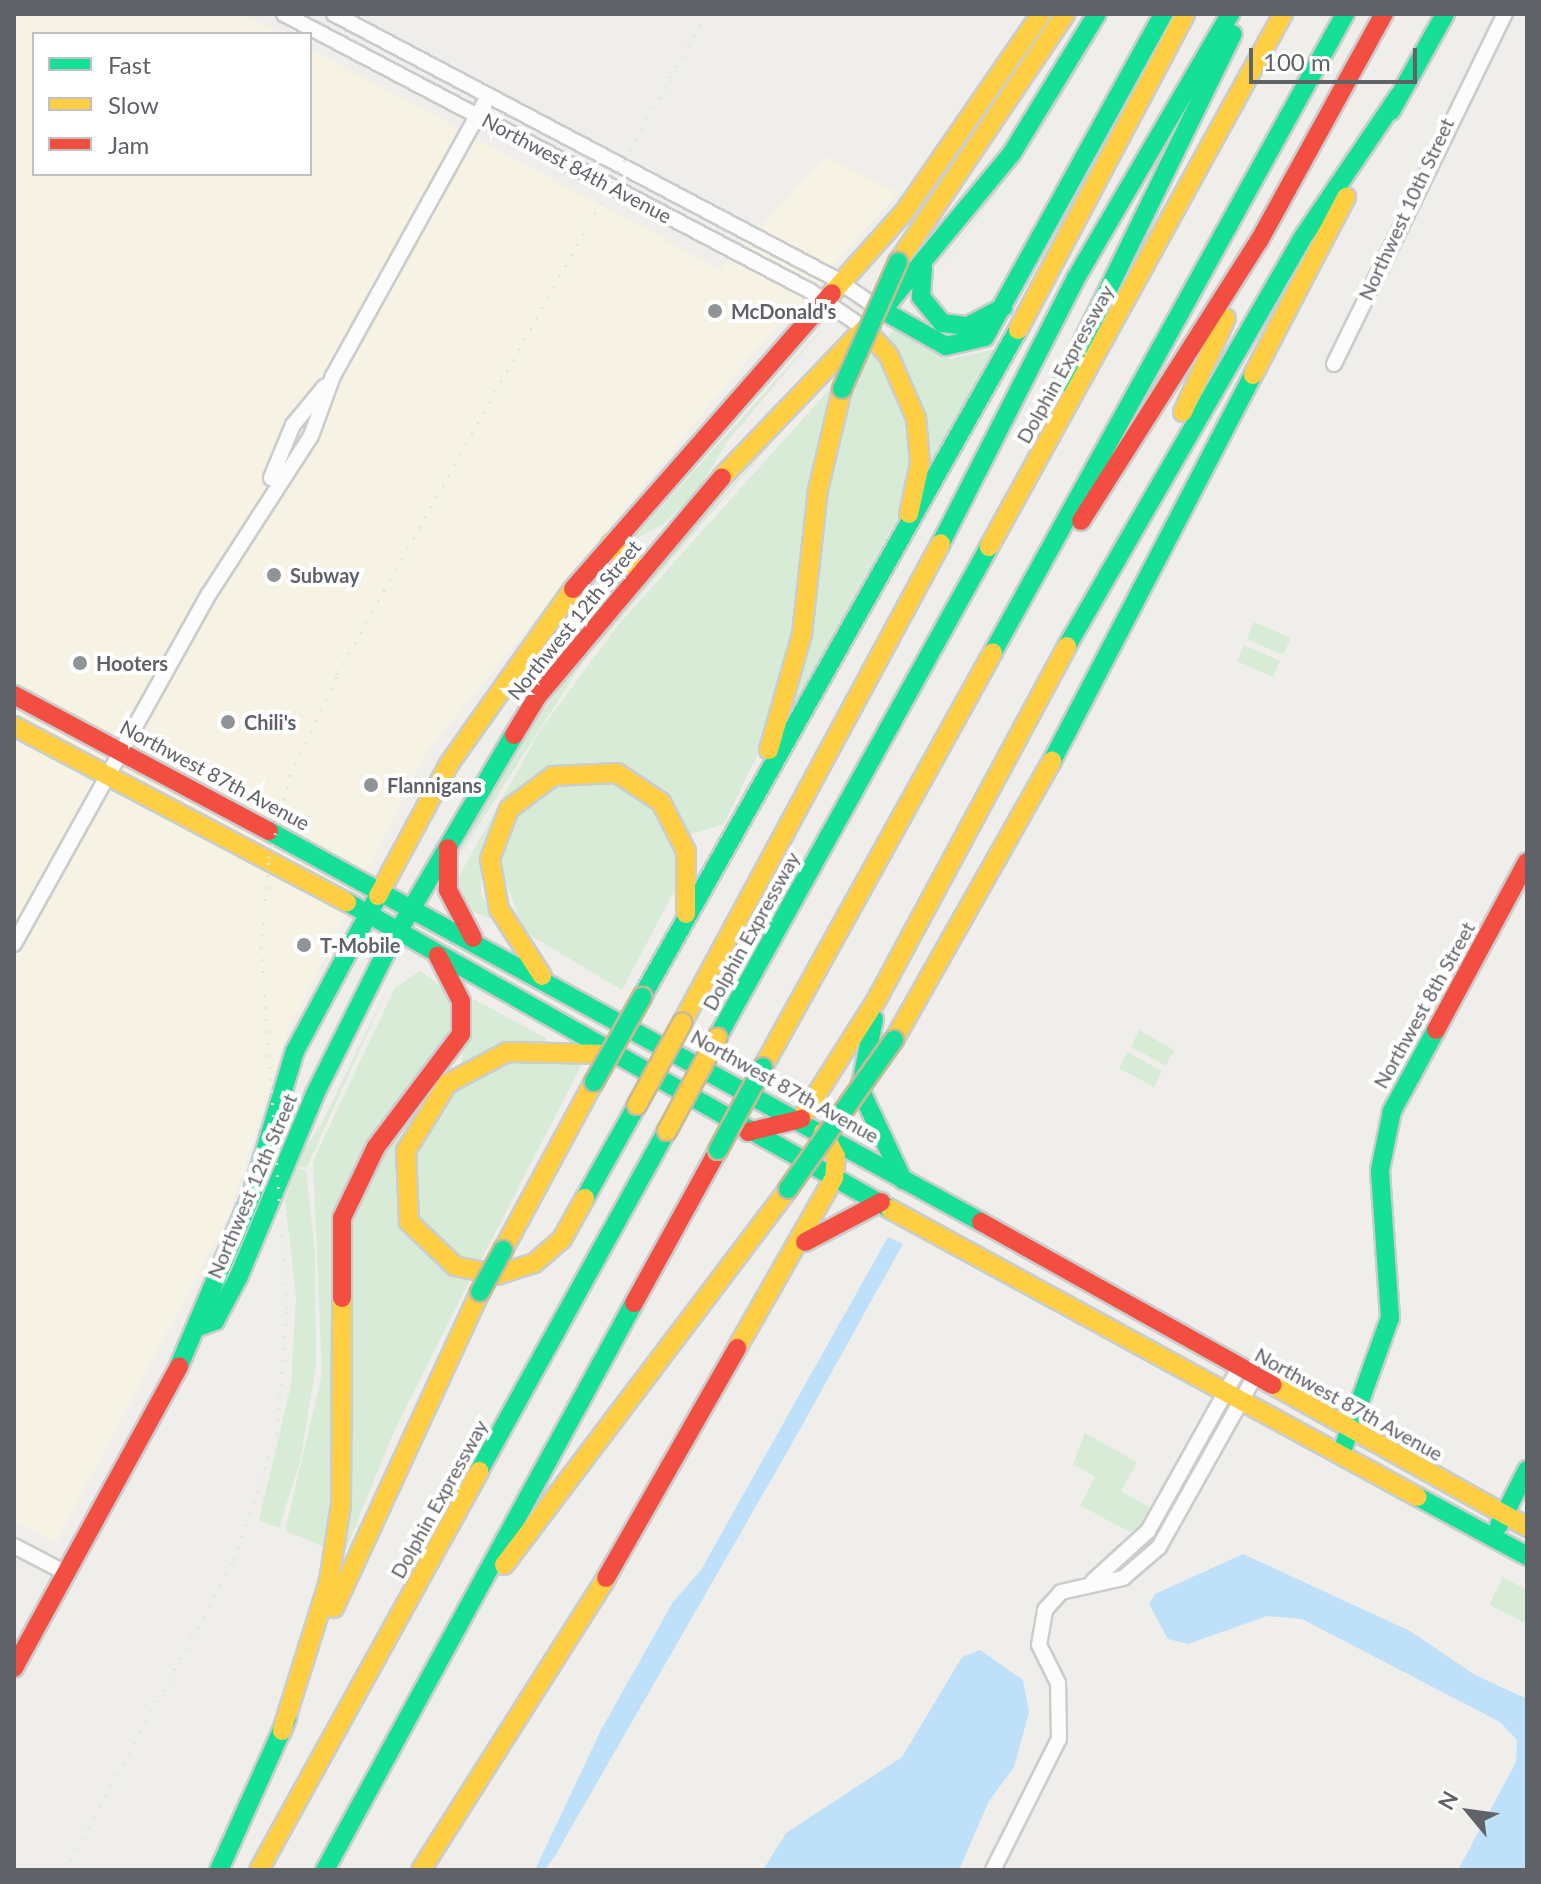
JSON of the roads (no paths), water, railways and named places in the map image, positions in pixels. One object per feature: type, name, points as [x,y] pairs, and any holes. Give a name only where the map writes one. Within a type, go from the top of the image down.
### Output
[{"type":"main road","name":"Northwest 12th Street","points":[[14,1668],[201,1326],[198,1312],[249,1203],[295,1051],[381,889],[490,699],[611,544],[842,283],[953,150],[1041,14]]},
{"type":"main road","points":[[752,800],[796,662],[818,490],[842,389],[898,262],[1009,107],[1065,14]]},
{"type":"main road","name":"Northwest 12th Street","points":[[201,1326],[215,1321],[239,1276],[322,1078],[411,905],[537,697],[639,570],[923,267],[1012,153],[1097,14]]},
{"type":"main road","points":[[882,310],[937,342],[966,347],[985,337],[1005,307],[1163,14]]},
{"type":"main road","points":[[219,1870],[405,1444],[480,1292],[752,800],[891,561],[1039,296],[1185,14]]},
{"type":"main road","points":[[608,1054],[507,1052],[447,1084],[406,1151],[409,1222],[455,1266],[497,1275],[534,1263],[562,1239],[880,663],[1076,278],[1230,14]]},
{"type":"main road","points":[[967,587],[1242,14]]},
{"type":"main road","name":"Dolphin Expressway","points":[[259,1870],[1283,14]]},
{"type":"main road","points":[[325,1870],[763,1067],[1345,14]]},
{"type":"main road","points":[[1011,621],[1111,479],[1259,241],[1384,14]]},
{"type":"main road","points":[[452,1634],[788,1189],[894,1040],[987,885],[1398,97],[1445,14]]},
{"type":"main road","points":[[748,1132],[801,1119],[876,1001],[1154,485],[1301,240],[1398,97]]},
{"type":"main road","points":[[1154,485],[1259,241]]},
{"type":"main road","points":[[923,267],[921,297],[942,323],[968,326],[1005,307]]},
{"type":"main road","points":[[880,663],[1039,296]]},
{"type":"main road","points":[[865,329],[904,385],[919,443],[914,496],[891,561]]},
{"type":"main road","points":[[611,544],[639,570]]},
{"type":"main road","name":"Northwest 87th Avenue","points":[[14,695],[473,938],[1527,1527]]},
{"type":"main road","points":[[14,726],[369,915],[748,1132],[1527,1556]]},
{"type":"main road","points":[[542,976],[499,909],[490,859],[509,809],[553,776],[617,773],[661,802],[686,851],[686,918]]},
{"type":"main road","points":[[450,837],[446,883],[473,938]]},
{"type":"main road","name":"Northwest 8th Street","points":[[1341,1454],[1390,1318],[1380,1170],[1392,1111],[1527,862]]},
{"type":"main road","points":[[282,1731],[329,1581],[341,1504],[342,1218],[376,1147],[461,1034],[461,1001],[438,956]]},
{"type":"main road","points":[[876,1001],[860,1089],[903,1180]]},
{"type":"main road","points":[[421,1870],[565,1651],[803,1243],[834,1178],[836,1156],[823,1131]]},
{"type":"main road","points":[[803,1243],[844,1215],[881,1202]]},
{"type":"main road","points":[[1492,1538],[1527,1470]]},
{"type":"street","name":"Northwest 84th Avenue","points":[[334,14],[842,283],[882,310]]},
{"type":"street","name":"Northwest 10th Street","points":[[1334,364],[1505,14]]},
{"type":"street","name":"Northwest 84th Avenue","points":[[288,15],[826,301],[865,329]]},
{"type":"street","points":[[14,944],[242,539],[311,436],[333,376],[488,96]]},
{"type":"street","points":[[993,1870],[1059,1739],[1061,1697],[1039,1645],[1040,1621],[1061,1592],[1093,1581],[1148,1531],[1247,1372]]},
{"type":"street","points":[[14,1546],[66,1573]]},
{"type":"water","points":[[888,1237],[903,1244],[790,1447],[556,1854],[545,1870],[535,1870],[601,1730],[673,1602],[701,1570]]},
{"type":"water","points":[[1243,1554],[1410,1631],[1475,1675],[1527,1699],[1527,1870],[1458,1870],[1516,1762],[1517,1740],[1500,1722],[1302,1619],[1267,1616],[1188,1644],[1168,1639],[1149,1604],[1155,1594]]},
{"type":"water","points":[[980,1650],[1023,1680],[1029,1712],[1014,1767],[989,1801],[959,1870],[763,1870],[786,1833],[902,1757],[962,1657]]},
{"type":"railway","points":[[65,1870],[234,1560],[277,1433],[287,1308],[261,948],[269,858],[290,776],[337,675],[706,14]]},
{"type":"place","name":"McDonald's","points":[[715,311]]},
{"type":"place","name":"Subway","points":[[274,575]]},
{"type":"place","name":"Hooters","points":[[80,663]]},
{"type":"place","name":"Chili's","points":[[228,722]]},
{"type":"place","name":"Flannigans","points":[[371,785]]},
{"type":"place","name":"T-Mobile","points":[[304,945]]}]
